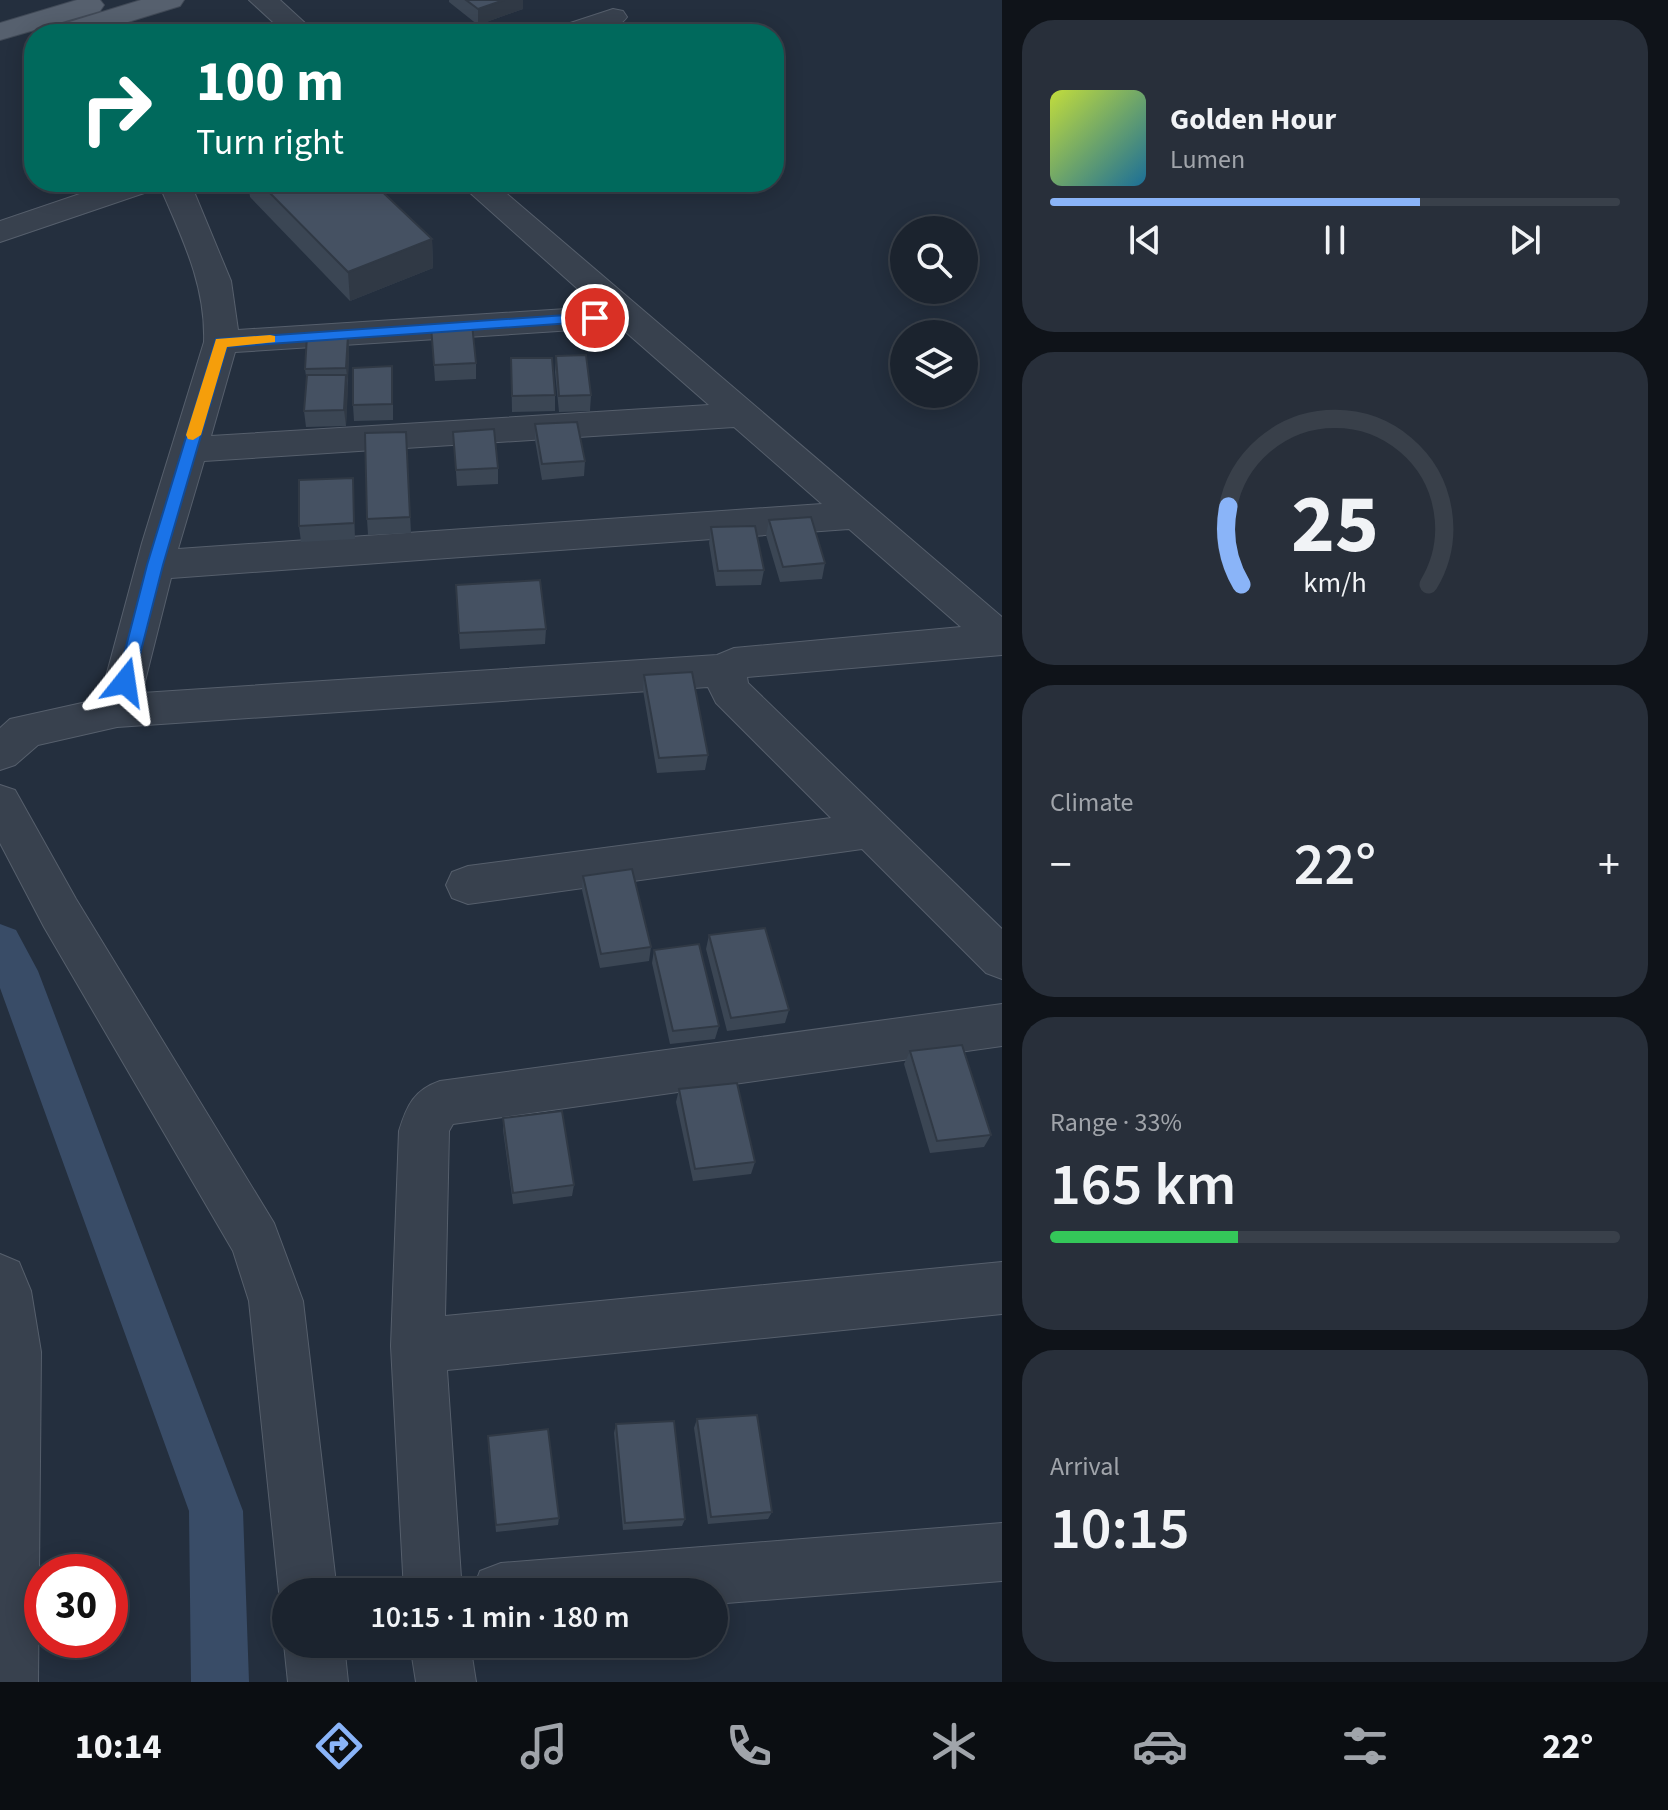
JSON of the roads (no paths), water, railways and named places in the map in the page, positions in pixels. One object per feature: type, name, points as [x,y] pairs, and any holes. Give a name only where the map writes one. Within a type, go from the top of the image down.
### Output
[{"type":"main road","points":[[26,24],[106,0]]},
{"type":"main road","points":[[92,24],[170,0]]},
{"type":"main road","points":[[0,32],[24,25]]},
{"type":"main road","points":[[0,53],[24,45]]},
{"type":"street","points":[[263,0],[291,24]]},
{"type":"street","points":[[593,24],[613,17]]},
{"type":"street","points":[[0,232],[116,192]]},
{"type":"street","points":[[117,711],[155,565],[221,342],[224,319],[220,296],[178,192]]},
{"type":"street","points":[[485,192],[1001,639]]},
{"type":"street","points":[[221,342],[626,316]]},
{"type":"street","points":[[189,450],[741,415]]},
{"type":"street","points":[[155,565],[857,515]]},
{"type":"street","points":[[1001,639],[734,663],[727,670],[725,681],[731,692],[1002,959]]},
{"type":"street","points":[[0,753],[25,731],[117,711],[727,670]]},
{"type":"street","points":[[0,802],[60,913],[256,1241],[276,1301],[306,1578]]},
{"type":"street","points":[[468,885],[871,830]]},
{"type":"street","points":[[432,1578],[418,1346],[424,1131],[429,1114],[440,1103],[1002,1025]]},
{"type":"street","points":[[0,1280],[5,1291],[7,1352],[5,1618],[8,1682]]},
{"type":"street","points":[[418,1346],[1002,1288]]},
{"type":"street","points":[[676,1578],[1002,1552]]},
{"type":"street","points":[[315,1658],[318,1682]]},
{"type":"street","points":[[442,1658],[446,1682]]},
{"type":"waterway","points":[[0,943],[16,971],[216,1511],[220,1682]]}]
